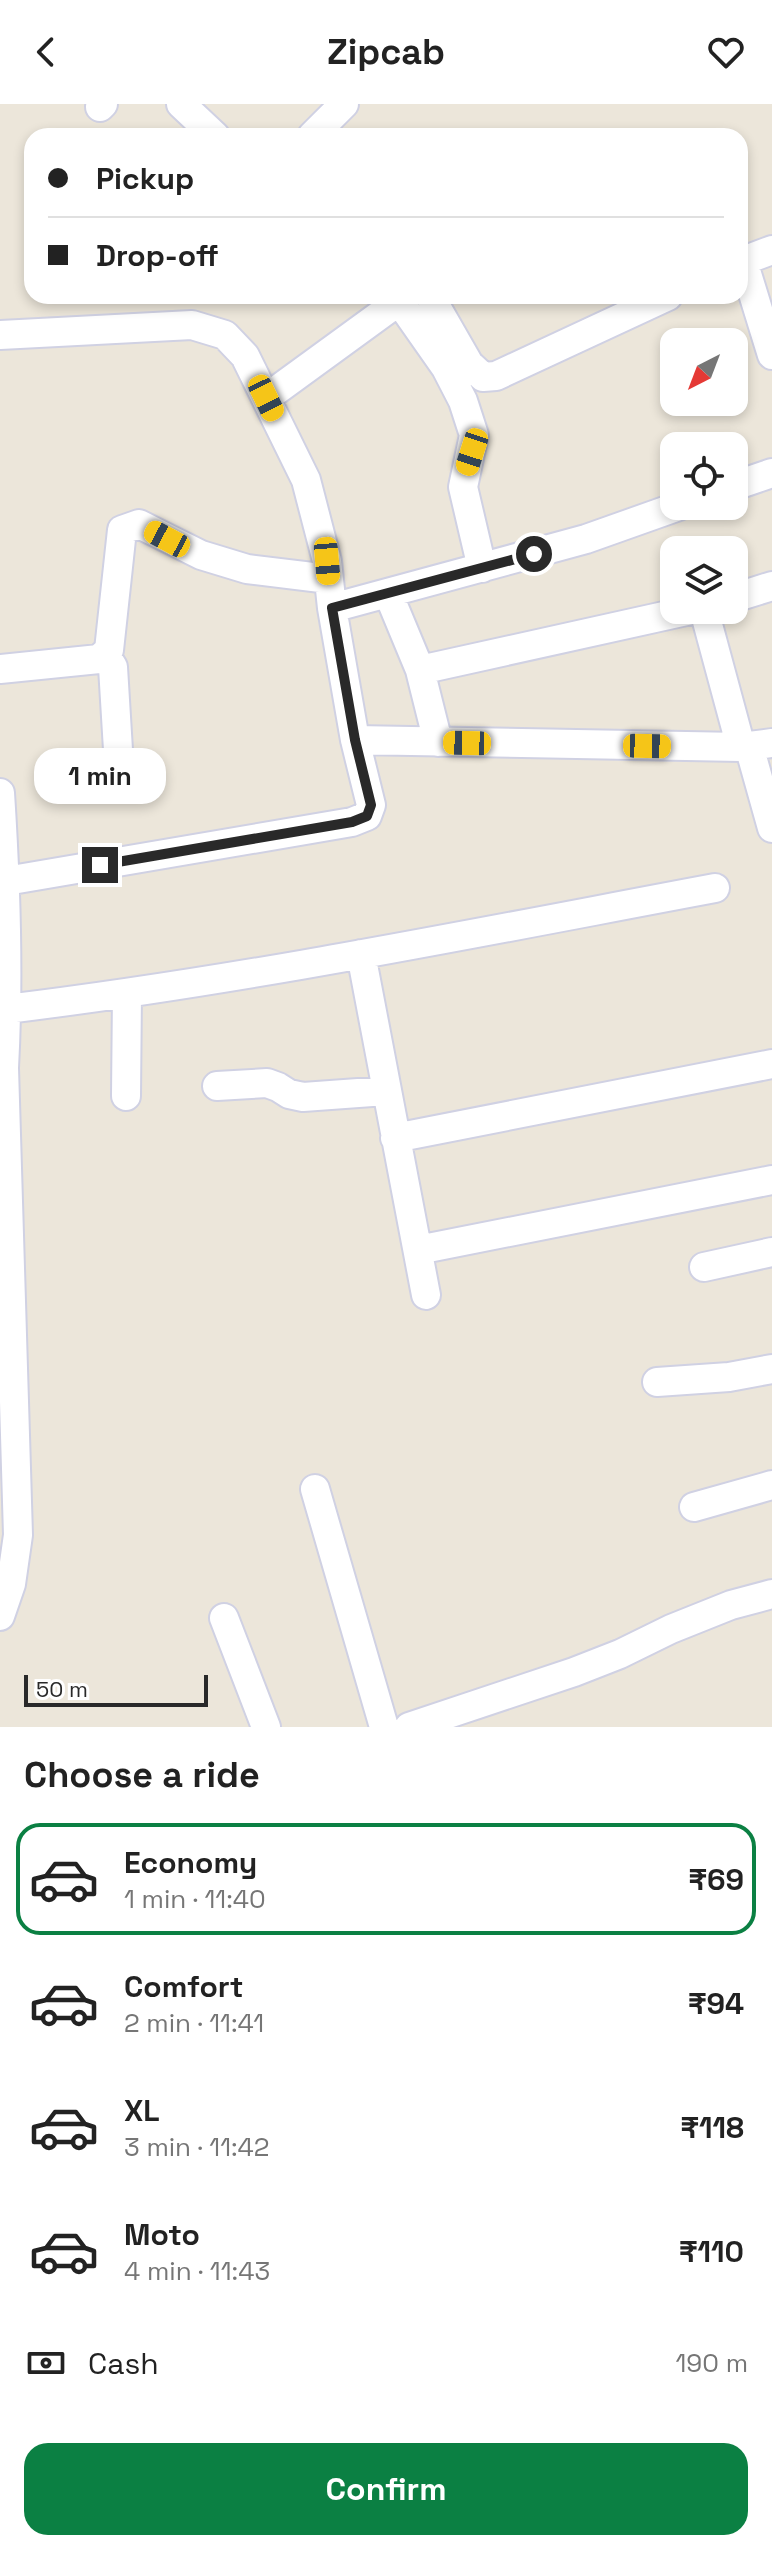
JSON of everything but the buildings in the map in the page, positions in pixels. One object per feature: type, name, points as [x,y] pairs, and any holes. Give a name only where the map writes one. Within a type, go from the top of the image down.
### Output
[{"type":"street","points":[[181,104],[206,128]]},
{"type":"street","points":[[320,128],[344,104]]},
{"type":"street","points":[[748,260],[772,250]]},
{"type":"street","points":[[748,281],[772,355]]},
{"type":"street","points":[[266,398],[394,304]]},
{"type":"street","points":[[406,304],[446,368],[463,401],[474,435],[463,487],[464,503],[482,568]]},
{"type":"street","points":[[435,304],[469,364],[483,377],[496,376],[651,304]]},
{"type":"street","points":[[0,335],[192,325],[225,335],[245,356],[306,480],[327,561],[355,740],[371,805],[367,816],[352,822],[6,881]]},
{"type":"street","points":[[748,481],[772,473]]},
{"type":"street","points":[[332,608],[586,539],[660,513]]},
{"type":"street","points":[[0,669],[99,659],[109,650],[122,530],[139,524],[201,555],[247,569],[329,579]]},
{"type":"street","points":[[748,594],[772,586]]},
{"type":"street","points":[[388,593],[420,670],[438,742]]},
{"type":"street","points":[[420,670],[660,617]]},
{"type":"street","points":[[709,624],[754,745],[772,828]]},
{"type":"street","points":[[105,654],[113,667],[118,750]]},
{"type":"street","points":[[355,740],[754,745]]},
{"type":"street","points":[[0,793],[6,881],[7,1009],[2,1068],[8,1430],[18,1535],[0,1616]]},
{"type":"street","points":[[7,1009],[127,993],[361,954],[715,888]]},
{"type":"street","points":[[361,954],[426,1295]]},
{"type":"street","points":[[126,1096],[127,993]]},
{"type":"street","points":[[395,1138],[772,1064]]},
{"type":"street","points":[[217,1086],[267,1083],[303,1097],[386,1091]]},
{"type":"street","points":[[418,1250],[772,1180]]},
{"type":"street","points":[[704,1267],[772,1252]]},
{"type":"street","points":[[657,1382],[729,1377],[772,1369]]},
{"type":"street","points":[[694,1507],[772,1485]]},
{"type":"street","points":[[315,1489],[384,1727]]},
{"type":"street","points":[[409,1727],[574,1672],[731,1605],[772,1594]]},
{"type":"street","points":[[224,1618],[266,1727]]},
{"type":"route","points":[[100,865],[352,822],[367,816],[371,805],[355,740],[332,608],[534,554]]}]
